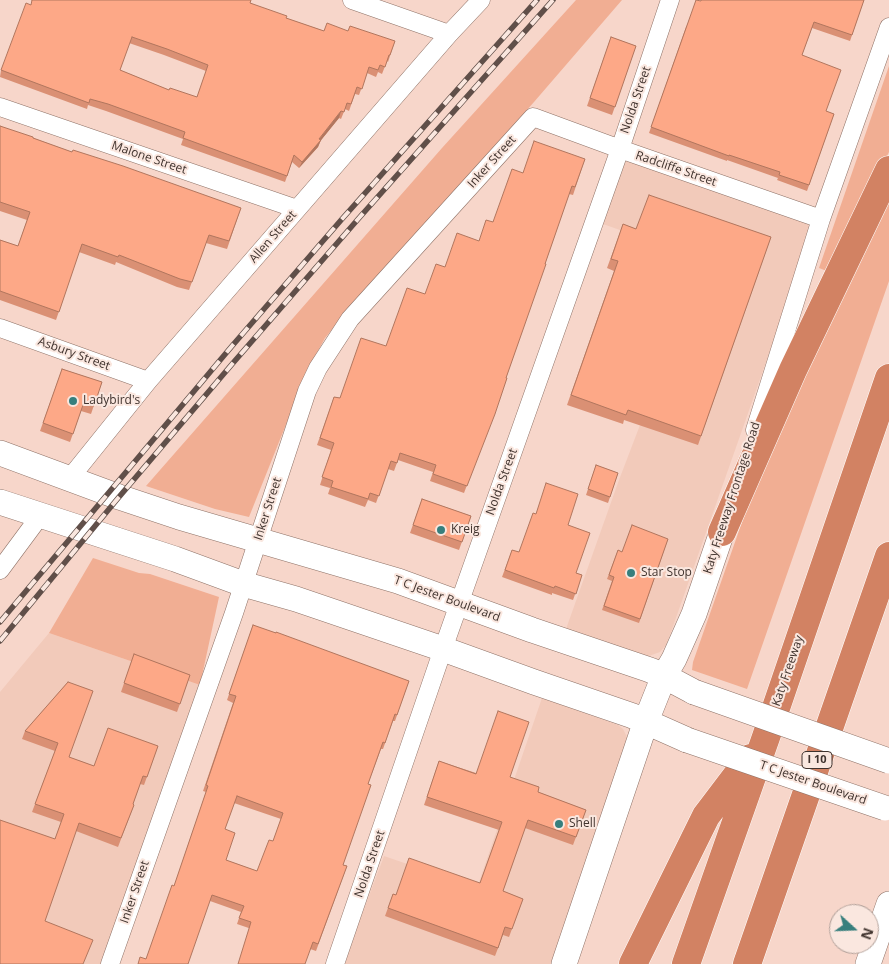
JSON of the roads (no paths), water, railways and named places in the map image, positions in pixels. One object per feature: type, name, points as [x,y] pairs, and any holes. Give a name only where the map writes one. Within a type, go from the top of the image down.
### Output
[{"type":"highway","points":[[722,532],[793,370],[889,170]]},
{"type":"highway","name":"Katy Freeway","points":[[686,964],[889,378]]},
{"type":"highway","name":"I 10","points":[[747,964],[889,556]]},
{"type":"highway","points":[[633,964],[706,816],[766,737]]},
{"type":"highway","points":[[762,964],[784,856]]},
{"type":"main road","name":"T C Jester Boulevard","points":[[0,453],[179,517],[398,581],[429,594],[460,603],[664,676],[694,692],[889,761]]},
{"type":"main road","name":"T C Jester Boulevard","points":[[0,502],[443,649],[646,721],[687,740],[887,808]]},
{"type":"main road","name":"Katy Freeway Frontage Road","points":[[564,964],[646,721],[664,676],[674,660],[694,614],[722,532]]},
{"type":"main road","points":[[868,964],[889,904]]},
{"type":"street","points":[[352,0],[449,34]]},
{"type":"street","name":"Allen Street","points":[[70,478],[148,380],[449,34],[481,0]]},
{"type":"street","name":"Nolda Street","points":[[335,964],[443,649],[620,149],[670,0]]},
{"type":"street","name":"Katy Freeway Frontage Road","points":[[722,532],[821,219],[889,27]]},
{"type":"street","name":"Malone Street","points":[[0,107],[297,209]]},
{"type":"street","name":"Radcliffe Street","points":[[533,117],[821,219]]},
{"type":"street","name":"Inker Street","points":[[110,964],[202,704],[307,391],[318,368],[350,319],[533,117]]},
{"type":"street","name":"Asbury Street","points":[[0,328],[148,380]]},
{"type":"street","points":[[0,570],[40,516]]},
{"type":"railway","points":[[0,622],[232,346],[537,0]]},
{"type":"railway","points":[[0,641],[233,363],[553,0]]},
{"type":"place","name":"Ladybird's","points":[[73,401]]},
{"type":"place","name":"Kreig","points":[[441,530]]},
{"type":"place","name":"Star Stop","points":[[631,573]]},
{"type":"place","name":"Shell","points":[[559,824]]}]
